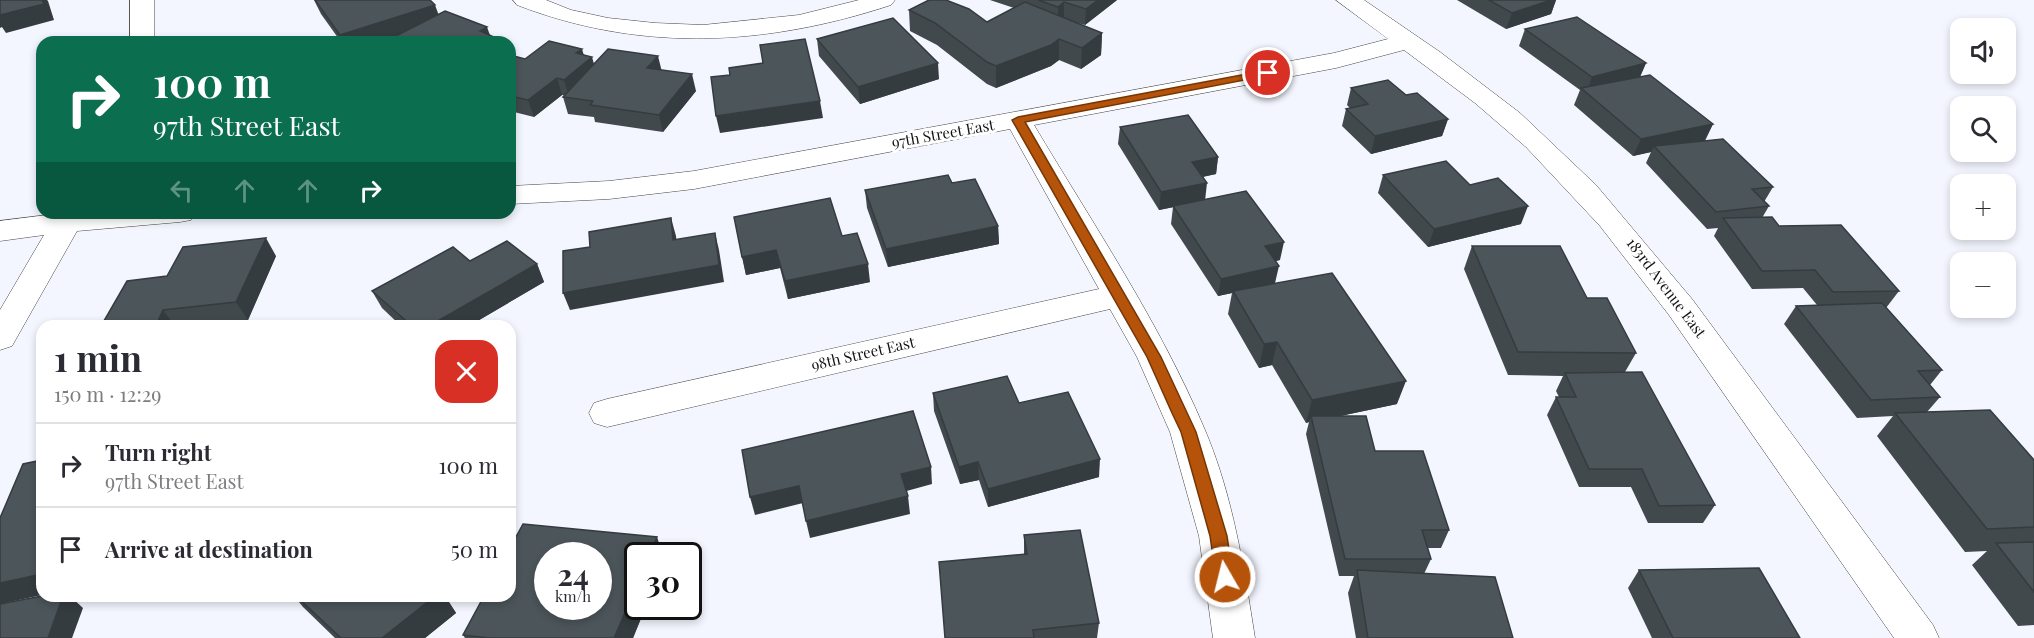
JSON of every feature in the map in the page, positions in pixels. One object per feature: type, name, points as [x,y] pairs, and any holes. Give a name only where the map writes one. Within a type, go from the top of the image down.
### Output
[{"type":"street","points":[[142,0],[142,36]]},
{"type":"street","points":[[525,0],[556,12],[599,23],[675,31],[760,27],[821,18],[883,0]]},
{"type":"street","name":"183rd Avenue East","points":[[1348,0],[1408,41],[1504,113],[1559,163],[1623,232],[1680,305],[1918,638]]},
{"type":"street","name":"97th Street East","points":[[516,195],[609,190],[694,180],[1336,60],[1408,41]]},
{"type":"street","points":[[1018,120],[1154,357],[1188,432],[1219,536],[1234,638]]},
{"type":"street","points":[[0,231],[105,219]]},
{"type":"street","points":[[0,338],[67,222]]},
{"type":"street","name":"98th Street East","points":[[607,413],[1119,296]]},
{"type":"building","points":[[0,0],[42,0],[44,4],[0,15]]},
{"type":"building","points":[[315,0],[430,0],[435,5],[340,35]]},
{"type":"building","points":[[929,0],[946,0],[969,9],[987,22],[1025,2],[1102,33],[1082,48],[1059,39],[1051,45],[996,66],[987,62],[935,23],[909,10]]},
{"type":"building","points":[[1038,0],[1098,0],[1086,9],[1064,2],[1058,7]]},
{"type":"building","points":[[1489,0],[1551,0],[1512,13]]},
{"type":"building","points":[[445,11],[487,27],[480,31],[492,36],[396,36]]},
{"type":"building","points":[[1577,17],[1646,63],[1592,77],[1525,29]]},
{"type":"building","points":[[893,18],[938,63],[858,87],[817,39]]},
{"type":"building","points":[[805,39],[820,101],[716,116],[711,77],[730,75],[729,68],[763,63],[760,45]]},
{"type":"building","points":[[549,41],[582,49],[576,53],[592,57],[564,80],[557,78],[528,100],[516,97],[516,57],[525,59]]},
{"type":"building","points":[[608,49],[658,56],[647,68],[692,74],[659,115],[590,105],[593,101],[563,97]]},
{"type":"building","points":[[1650,75],[1713,124],[1641,139],[1581,88]]},
{"type":"building","points":[[1388,80],[1406,95],[1417,93],[1448,119],[1375,136],[1346,109],[1368,104],[1351,88]]},
{"type":"building","points":[[1188,115],[1218,157],[1192,162],[1207,183],[1161,192],[1120,127]]},
{"type":"building","points":[[1723,139],[1773,187],[1752,189],[1769,206],[1716,212],[1654,146]]},
{"type":"building","points":[[1446,161],[1470,185],[1498,178],[1528,206],[1434,229],[1383,175]]},
{"type":"building","points":[[948,175],[952,183],[975,179],[998,226],[886,249],[865,190]]},
{"type":"building","points":[[1246,191],[1284,242],[1265,246],[1279,266],[1221,279],[1173,206]]},
{"type":"building","points":[[830,198],[842,236],[857,233],[868,264],[785,281],[776,250],[742,257],[734,217]]},
{"type":"building","points":[[1772,217],[1779,226],[1841,225],[1899,291],[1833,292],[1815,270],[1762,271],[1723,218]]},
{"type":"building","points":[[671,218],[673,240],[715,233],[719,265],[563,293],[563,251],[590,247],[589,232]]},
{"type":"building","points":[[266,238],[236,302],[163,310],[158,320],[104,320],[127,281],[167,276],[183,247]]},
{"type":"building","points":[[507,241],[537,264],[439,320],[405,320],[372,291],[453,247],[470,261]]},
{"type":"building","points":[[1472,246],[1560,246],[1587,298],[1607,298],[1636,353],[1518,352]]},
{"type":"building","points":[[1332,273],[1406,381],[1312,400],[1277,342],[1264,344],[1233,291]]},
{"type":"building","points":[[1882,303],[1942,370],[1918,371],[1940,397],[1871,400],[1796,306]]},
{"type":"building","points":[[1642,372],[1715,505],[1659,506],[1642,469],[1589,469],[1556,397],[1576,397],[1565,373]]},
{"type":"building","points":[[1007,376],[1019,403],[1068,392],[1100,459],[988,489],[978,462],[959,467],[933,393]]},
{"type":"building","points":[[1990,410],[2034,460],[2034,527],[1987,529],[1895,413]]},
{"type":"building","points":[[913,411],[931,467],[901,474],[908,496],[806,521],[799,486],[750,497],[742,450]]},
{"type":"building","points":[[1311,416],[1366,416],[1375,451],[1423,451],[1449,530],[1422,530],[1431,559],[1345,559]]},
{"type":"building","points":[[36,461],[36,575],[0,583],[0,518],[23,464]]},
{"type":"building","points":[[523,524],[657,537],[655,542],[624,542],[624,615],[614,638],[489,638],[463,635],[481,602],[516,602],[516,537]]},
{"type":"building","points":[[1080,530],[1099,623],[1033,630],[1034,638],[945,638],[939,562],[1027,554],[1024,535]]},
{"type":"building","points":[[2034,542],[2034,592],[1996,543]]},
{"type":"building","points":[[1759,568],[1800,638],[1673,638],[1639,570]]},
{"type":"building","points":[[1357,570],[1495,577],[1513,638],[1368,638]]},
{"type":"building","points":[[36,597],[36,602],[61,602],[48,638],[0,638],[0,604]]},
{"type":"building","points":[[302,602],[427,602],[382,638],[341,638]]},
{"type":"route","points":[[1225,577],[1219,536],[1188,432],[1180,413],[1154,357],[1018,120],[1268,73]]}]
